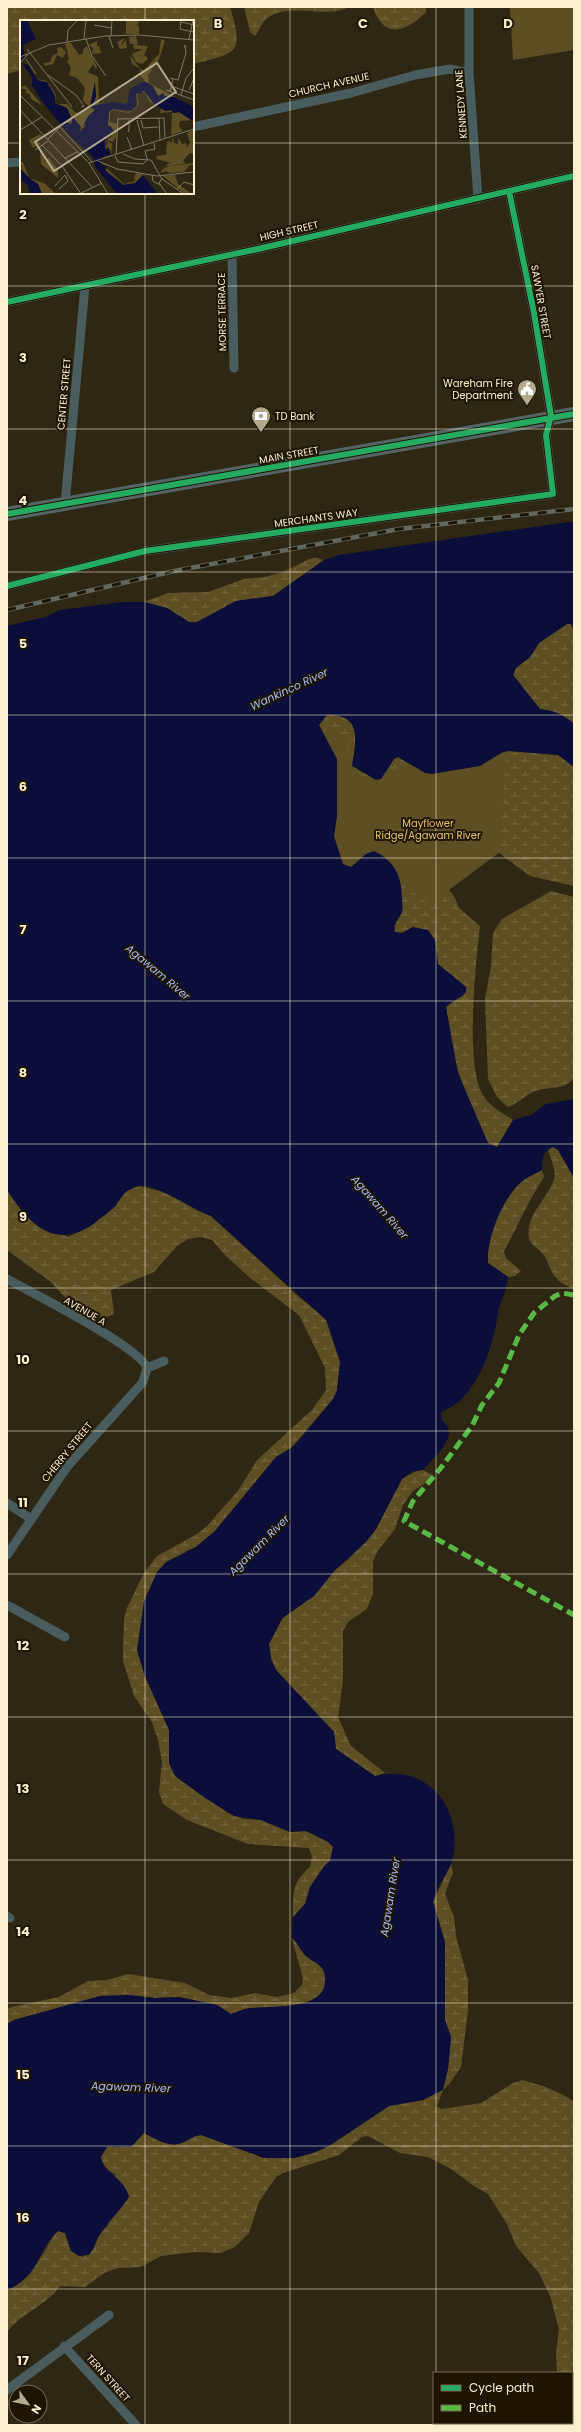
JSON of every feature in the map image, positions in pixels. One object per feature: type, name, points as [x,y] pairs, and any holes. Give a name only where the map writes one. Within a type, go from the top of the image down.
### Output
[{"type":"main road","name":"MAIN STREET","points":[[7,514],[550,416],[574,414]]},
{"type":"street","name":"KENNEDY LANE","points":[[469,7],[469,73],[478,199]]},
{"type":"street","name":"CHURCH AVENUE","points":[[194,127],[351,93],[415,75],[450,69],[469,73]]},
{"type":"street","points":[[7,163],[20,162]]},
{"type":"street","name":"HIGH STREET","points":[[7,302],[232,254],[574,176]]},
{"type":"street","name":"SAWYER STREET","points":[[509,192],[534,313],[550,416]]},
{"type":"street","name":"MORSE TERRACE","points":[[232,254],[234,368]]},
{"type":"street","name":"CENTER STREET","points":[[66,504],[85,286]]},
{"type":"street","name":"MERCHANTS WAY","points":[[7,586],[120,556],[553,494],[546,436],[550,416]]},
{"type":"street","name":"AVENUE A","points":[[7,1279],[124,1346],[144,1362],[148,1368]]},
{"type":"street","points":[[148,1368],[164,1361]]},
{"type":"street","name":"CHERRY STREET","points":[[7,1555],[75,1457],[143,1382],[148,1368]]},
{"type":"street","points":[[7,1503],[31,1519]]},
{"type":"street","points":[[7,1605],[65,1637]]},
{"type":"street","points":[[7,2390],[64,2346],[109,2315]]},
{"type":"street","name":"TERN STREET","points":[[64,2346],[133,2424]]},
{"type":"green space","points":[[7,7],[230,7],[234,22],[236,43],[234,49],[228,54],[220,57],[194,64],[194,20],[20,20],[20,70],[7,74]]},
{"type":"green space","points":[[244,7],[349,7],[329,12],[284,11],[274,14],[262,23],[255,36],[250,32]]},
{"type":"green space","points":[[373,7],[426,7],[426,12],[419,19],[404,28],[390,29],[383,25]]},
{"type":"green space","points":[[510,7],[574,7],[574,50],[513,60]]},
{"type":"green space","points":[[316,558],[324,560],[273,596],[236,601],[197,622],[189,622],[167,608],[144,602],[168,593],[208,592],[244,579],[265,577],[283,572],[309,559]]},
{"type":"green space","points":[[567,624],[571,624],[574,632],[574,724],[558,714],[540,709],[513,675],[516,668],[530,657],[539,643]]},
{"type":"green space","points":[[327,715],[339,716],[347,719],[352,724],[355,747],[352,766],[381,779],[394,759],[398,757],[425,773],[480,766],[503,752],[509,751],[558,755],[574,767],[574,886],[530,876],[475,835],[446,886],[455,898],[459,908],[480,926],[474,988],[474,1063],[478,1083],[484,1097],[493,1107],[513,1120],[497,1147],[488,1143],[480,1126],[462,1083],[453,1050],[446,1007],[455,999],[463,996],[466,987],[438,964],[435,940],[413,927],[402,933],[395,932],[395,925],[402,912],[387,857],[319,725]]},
{"type":"green space","name":"Mayflower Ridge/Agawam River","points":[[334,731],[345,739],[355,771],[365,778],[404,766],[454,769],[497,752],[506,754],[500,852],[430,904],[400,884],[334,874],[322,732]]},
{"type":"green space","points":[[551,891],[574,897],[574,1078],[566,1085],[561,1087],[532,1092],[508,1107],[497,1097],[488,1079],[485,999],[491,966],[493,933],[502,919]]},
{"type":"green space","points":[[553,1147],[558,1150],[574,1178],[574,1289],[562,1283],[555,1277],[543,1254],[532,1244],[529,1238],[530,1222],[551,1186],[555,1176],[548,1149]]},
{"type":"green space","points":[[542,1170],[544,1177],[504,1251],[506,1258],[521,1271],[515,1276],[508,1277],[488,1263],[488,1253],[493,1229],[510,1195],[517,1186],[525,1179]]},
{"type":"green space","points":[[139,1186],[168,1193],[198,1211],[211,1216],[299,1297],[322,1315],[329,1324],[340,1362],[337,1394],[333,1399],[291,1448],[276,1457],[215,1531],[196,1547],[186,1551],[144,1674],[169,1730],[169,1763],[226,1812],[243,1819],[261,1820],[290,1832],[306,1831],[329,1842],[333,1847],[330,1861],[325,1865],[310,1887],[305,1904],[293,1917],[293,1902],[297,1883],[310,1867],[312,1856],[309,1848],[248,1844],[187,1820],[163,1804],[159,1792],[162,1762],[158,1740],[152,1722],[134,1696],[123,1661],[124,1619],[127,1608],[144,1573],[157,1556],[197,1534],[206,1527],[238,1491],[257,1460],[312,1410],[326,1390],[325,1368],[299,1315],[249,1277],[226,1256],[212,1240],[201,1237],[188,1239],[177,1246],[154,1272],[111,1290],[114,1314],[106,1317],[92,1316],[72,1305],[51,1282],[7,1250],[7,1190],[33,1222],[68,1237],[91,1226],[116,1206],[119,1198],[127,1191]]},
{"type":"green space","points":[[420,1469],[433,1475],[427,1482],[413,1491],[403,1505],[395,1529],[377,1552],[373,1561],[373,1594],[367,1609],[348,1622],[343,1631],[343,1681],[338,1717],[351,1746],[385,1773],[375,1776],[336,1749],[334,1732],[276,1670],[271,1659],[269,1644],[283,1618],[314,1596],[335,1570],[349,1559],[376,1529],[402,1479]]},
{"type":"green space","points":[[451,1864],[453,1872],[445,1894],[454,1917],[456,1936],[468,1980],[468,2010],[461,2067],[443,2090],[437,2106],[441,2109],[481,2103],[513,2083],[522,2080],[543,2086],[564,2095],[574,2102],[574,2389],[573,2372],[557,2372],[556,2354],[559,2329],[550,2296],[539,2273],[516,2246],[507,2224],[488,2194],[474,2186],[451,2169],[428,2157],[400,2153],[368,2136],[362,2137],[339,2155],[283,2173],[276,2177],[259,2202],[249,2233],[235,2247],[220,2253],[194,2252],[161,2256],[141,2267],[118,2268],[104,2273],[85,2287],[60,2286],[48,2299],[19,2320],[7,2332],[7,2290],[16,2286],[23,2280],[35,2266],[55,2234],[58,2231],[65,2233],[71,2251],[83,2257],[93,2249],[99,2235],[108,2225],[115,2174],[105,2168],[100,2157],[107,2147],[131,2147],[144,2133],[168,2144],[179,2144],[201,2135],[264,2158],[294,2158],[313,2153],[329,2146],[389,2106],[423,2100],[443,2084],[448,2069],[451,2037],[445,2020],[445,1942],[433,1902]]},
{"type":"green space","points":[[292,1938],[305,1955],[320,1966],[324,1973],[325,1982],[322,1991],[316,1998],[306,2002],[295,2005],[249,2008],[231,2014],[217,2005],[179,1997],[155,1998],[129,1995],[100,1996],[14,2020],[7,2024],[7,2009],[11,2007],[59,1997],[88,1981],[107,1980],[128,1974],[185,1983],[209,1995],[232,1998],[255,1993],[276,1997],[294,1993],[302,1985],[303,1979]]},
{"type":"water","points":[[574,522],[574,632],[571,624],[567,624],[539,643],[530,657],[516,668],[513,675],[540,709],[558,714],[574,724],[574,767],[558,755],[509,751],[503,752],[480,766],[432,774],[425,773],[398,757],[394,759],[381,779],[376,780],[352,766],[355,739],[352,724],[347,719],[339,716],[327,715],[319,725],[337,759],[337,817],[334,836],[343,864],[351,867],[366,854],[374,851],[392,865],[399,877],[402,891],[402,911],[394,926],[395,932],[402,933],[413,927],[428,930],[435,940],[438,964],[466,987],[466,992],[464,994],[446,1007],[458,1073],[488,1143],[497,1147],[513,1120],[531,1115],[546,1104],[574,1099],[574,1178],[558,1150],[553,1147],[549,1149],[543,1160],[542,1170],[525,1179],[517,1186],[504,1205],[493,1229],[488,1253],[488,1263],[508,1277],[506,1287],[499,1308],[491,1347],[481,1370],[461,1400],[441,1413],[442,1420],[448,1426],[449,1436],[442,1449],[423,1470],[411,1472],[402,1479],[376,1529],[366,1542],[335,1570],[314,1596],[282,1618],[269,1644],[271,1659],[276,1670],[334,1732],[336,1749],[375,1776],[393,1774],[409,1776],[423,1782],[435,1791],[445,1803],[451,1818],[454,1834],[453,1859],[433,1902],[445,1942],[445,2020],[451,2037],[448,2069],[443,2090],[423,2100],[389,2106],[329,2146],[313,2153],[294,2158],[264,2158],[201,2135],[179,2144],[168,2144],[144,2133],[131,2147],[107,2147],[101,2157],[103,2163],[127,2190],[129,2197],[101,2233],[89,2255],[79,2256],[71,2251],[65,2233],[58,2231],[51,2238],[26,2278],[7,2290],[7,2024],[14,2020],[100,1996],[129,1995],[155,1998],[179,1997],[217,2005],[231,2014],[249,2008],[296,2005],[316,1998],[322,1991],[325,1982],[325,1975],[322,1968],[305,1955],[292,1938],[293,1917],[305,1904],[310,1887],[325,1865],[330,1861],[333,1847],[328,1842],[306,1831],[290,1832],[261,1820],[234,1816],[205,1798],[175,1776],[169,1763],[169,1730],[144,1674],[137,1650],[144,1601],[157,1572],[166,1562],[196,1547],[215,1531],[276,1457],[291,1448],[301,1438],[333,1399],[337,1390],[340,1362],[326,1320],[211,1216],[164,1193],[146,1186],[139,1186],[127,1191],[109,1212],[84,1230],[70,1234],[58,1235],[46,1231],[35,1224],[25,1215],[7,1190],[7,626],[45,617],[60,610],[122,602],[144,602],[167,608],[189,622],[197,622],[236,601],[273,596],[324,560],[339,555]]},
{"type":"railway","points":[[7,610],[174,571],[399,529],[574,509]]},
{"type":"marked path","points":[[574,1295],[562,1293],[555,1296],[534,1313],[519,1335],[499,1383],[482,1405],[472,1426],[440,1469],[413,1501],[404,1521],[574,1615]]},
{"type":"cycle path","points":[[7,302],[258,249],[574,176]]},
{"type":"cycle path","points":[[7,586],[145,551],[553,494],[546,435],[551,416],[534,313],[509,191]]},
{"type":"cycle path","points":[[7,514],[574,414]]},
{"type":"place","name":"Wareham Fire Department","points":[[527,406]]},
{"type":"place","name":"TD Bank","points":[[261,433]]},
{"type":"water label","name":"Wankinco River","points":[[289,689]]},
{"type":"water label","name":"Agawam River","points":[[158,972]]},
{"type":"water label","name":"Agawam River","points":[[380,1207]]},
{"type":"water label","name":"Agawam River","points":[[259,1545]]},
{"type":"water label","name":"Agawam River","points":[[390,1897]]},
{"type":"water label","name":"Agawam River","points":[[131,2087]]}]
